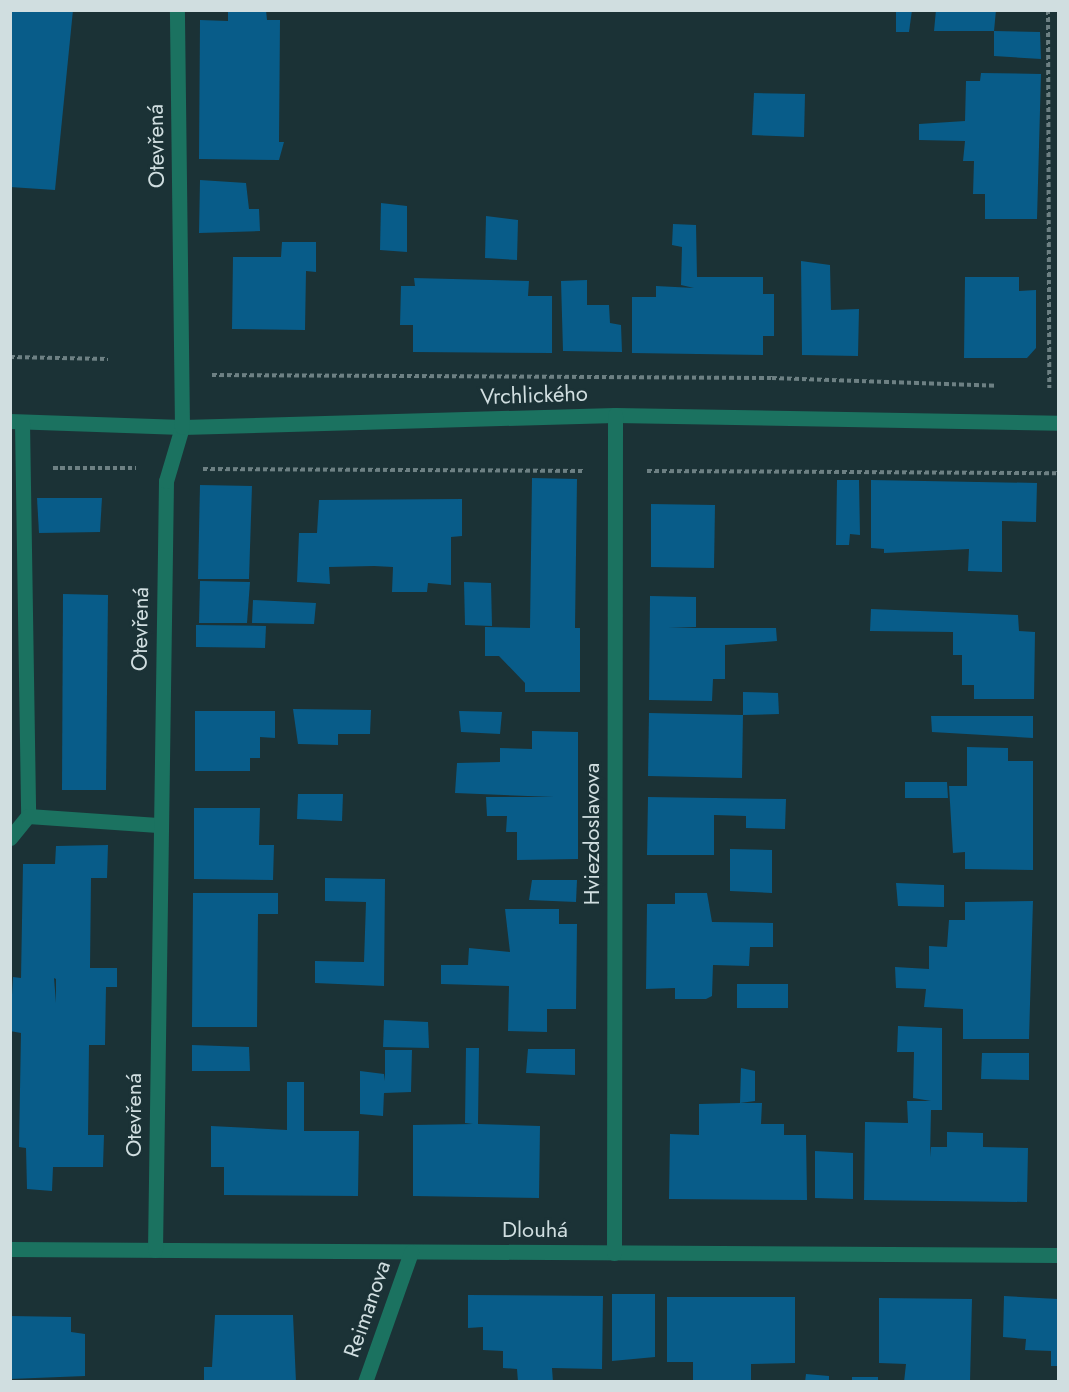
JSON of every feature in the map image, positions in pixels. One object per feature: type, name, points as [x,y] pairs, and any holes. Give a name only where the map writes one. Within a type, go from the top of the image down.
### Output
[{"type":"street","name":"Otevřená","points":[[155,1250],[158,825],[170,468],[182,427],[177,10]]},
{"type":"street","name":"Vrchlického","points":[[16,422],[182,427],[615,415],[1059,423]]},
{"type":"street","name":"Hviezdoslavova","points":[[614,1253],[615,415]]},
{"type":"street","points":[[10,838],[28,816],[16,484],[22,468],[16,422]]},
{"type":"street","points":[[28,816],[158,825]]},
{"type":"street","name":"Dlouhá","points":[[10,1249],[1059,1255]]},
{"type":"street","name":"Reimanova","points":[[365,1382],[411,1252]]},
{"type":"path","points":[[1041,388],[1052,388],[1048,10]]},
{"type":"path","points":[[10,357],[108,359]]},
{"type":"path","points":[[204,375],[772,378],[1006,387]]},
{"type":"path","points":[[22,468],[1059,473]]},
{"type":"building","points":[[10,10],[73,10],[55,190],[10,187]]},
{"type":"building","points":[[228,10],[266,10],[267,20],[280,20],[279,142],[284,142],[279,160],[199,159],[200,20],[228,21]]},
{"type":"building","points":[[896,10],[912,10],[909,32],[896,32]]},
{"type":"building","points":[[936,10],[996,10],[994,31],[934,31]]},
{"type":"building","points":[[994,31],[1040,32],[1041,59],[994,56]]},
{"type":"building","points":[[981,73],[1041,74],[1037,219],[985,219],[985,194],[973,194],[974,161],[963,161],[965,141],[919,140],[919,124],[965,121],[966,81],[980,81]]},
{"type":"building","points":[[754,93],[805,94],[804,137],[752,135]]},
{"type":"building","points":[[200,180],[246,183],[249,209],[259,209],[260,231],[199,233]]},
{"type":"building","points":[[381,203],[407,206],[407,252],[380,250]]},
{"type":"building","points":[[486,216],[518,220],[517,260],[485,258]]},
{"type":"building","points":[[673,224],[696,225],[697,277],[763,277],[763,294],[774,294],[774,336],[763,336],[763,355],[632,353],[632,297],[656,297],[656,286],[694,288],[681,285],[682,247],[672,245]]},
{"type":"building","points":[[282,242],[316,242],[316,272],[306,271],[305,330],[232,329],[233,257],[281,257]]},
{"type":"building","points":[[801,261],[830,265],[831,310],[859,309],[858,356],[802,355]]},
{"type":"building","points":[[965,277],[1019,277],[1019,291],[1036,290],[1036,348],[1027,358],[964,358]]},
{"type":"building","points":[[414,278],[529,281],[528,296],[552,296],[552,353],[413,352],[413,325],[400,325],[401,286],[415,286]]},
{"type":"building","points":[[587,280],[587,305],[609,305],[610,323],[621,325],[622,352],[563,351],[561,281]]},
{"type":"building","points":[[532,478],[577,479],[575,628],[580,628],[580,692],[525,692],[525,683],[499,656],[485,656],[485,627],[530,628]]},
{"type":"building","points":[[837,480],[859,480],[860,535],[850,534],[849,545],[836,545]]},
{"type":"building","points":[[871,480],[1037,483],[1036,522],[1002,521],[1002,572],[968,571],[969,549],[884,553],[884,549],[871,548]]},
{"type":"building","points":[[200,485],[252,486],[249,579],[198,579]]},
{"type":"building","points":[[37,498],[102,498],[100,532],[39,533]]},
{"type":"building","points":[[462,499],[462,536],[451,537],[451,585],[428,583],[427,592],[392,592],[393,567],[374,566],[329,567],[330,584],[297,582],[299,533],[317,533],[319,500]]},
{"type":"building","points":[[651,504],[715,505],[714,568],[651,567]]},
{"type":"building","points":[[200,581],[250,582],[247,623],[199,623]]},
{"type":"building","points":[[464,582],[491,583],[492,626],[465,625]]},
{"type":"building","points":[[63,594],[108,595],[106,790],[62,790]]},
{"type":"building","points":[[650,596],[696,597],[696,627],[668,628],[776,628],[777,641],[725,645],[725,679],[713,679],[712,701],[649,700]]},
{"type":"building","points":[[253,600],[316,603],[314,624],[252,623]]},
{"type":"building","points":[[871,609],[1018,615],[1019,631],[1035,632],[1034,699],[974,699],[974,685],[962,685],[962,655],[953,655],[953,632],[870,631]]},
{"type":"building","points":[[196,625],[266,626],[265,648],[196,647]]},
{"type":"building","points":[[743,692],[778,693],[779,714],[743,715]]},
{"type":"building","points":[[293,709],[371,710],[370,734],[338,734],[338,745],[298,744]]},
{"type":"building","points":[[195,711],[275,711],[275,738],[260,737],[260,758],[250,758],[250,771],[195,771]]},
{"type":"building","points":[[459,711],[502,712],[500,734],[461,732]]},
{"type":"building","points":[[649,713],[743,715],[742,778],[648,776]]},
{"type":"building","points":[[931,716],[1033,716],[1033,738],[932,732]]},
{"type":"building","points":[[532,731],[578,732],[578,859],[517,860],[517,832],[506,832],[507,816],[487,816],[486,797],[554,797],[455,793],[457,763],[500,762],[500,748],[532,749]]},
{"type":"building","points":[[967,747],[1008,748],[1008,761],[1033,761],[1033,870],[965,869],[965,852],[953,853],[949,786],[967,786]]},
{"type":"building","points":[[905,782],[947,782],[948,798],[905,798]]},
{"type":"building","points":[[298,794],[343,794],[342,821],[297,819]]},
{"type":"building","points":[[648,797],[786,799],[785,829],[746,828],[746,816],[714,815],[714,855],[647,855]]},
{"type":"building","points":[[194,808],[260,808],[259,845],[274,845],[273,880],[194,879]]},
{"type":"building","points":[[108,845],[107,878],[91,878],[90,968],[117,968],[117,987],[106,987],[105,1045],[89,1045],[88,1135],[104,1135],[103,1167],[53,1167],[52,1191],[27,1189],[26,1148],[19,1147],[21,1033],[10,1031],[13,977],[21,978],[23,864],[55,864],[56,846]],"holes":[[[54,978],[56,979],[56,1003]]]},
{"type":"building","points":[[730,849],[772,850],[772,893],[730,891]]},
{"type":"building","points":[[325,878],[385,879],[384,986],[315,983],[315,961],[364,962],[366,902],[325,901]]},
{"type":"building","points":[[532,880],[577,880],[576,902],[529,900]]},
{"type":"building","points":[[896,883],[944,885],[944,907],[898,906]]},
{"type":"building","points":[[193,893],[278,893],[278,914],[258,914],[257,1027],[192,1027]]},
{"type":"building","points":[[675,893],[707,893],[712,922],[773,923],[773,947],[750,947],[749,966],[713,965],[712,996],[706,999],[675,999],[675,988],[646,989],[647,904],[675,904]]},
{"type":"building","points":[[1033,901],[1029,1039],[963,1039],[963,1009],[924,1007],[926,989],[896,988],[895,967],[929,969],[929,946],[947,947],[949,920],[965,920],[965,902]]},
{"type":"building","points":[[505,909],[559,909],[559,924],[577,924],[576,1009],[547,1009],[547,1032],[508,1031],[509,986],[441,984],[441,965],[468,965],[469,948],[510,952]]},
{"type":"building","points":[[737,984],[788,984],[788,1008],[737,1008]]},
{"type":"building","points":[[384,1020],[428,1022],[429,1048],[383,1047]]},
{"type":"building","points":[[898,1026],[942,1028],[942,1110],[931,1110],[930,1157],[931,1147],[947,1147],[947,1132],[983,1133],[983,1147],[1028,1148],[1027,1202],[864,1200],[865,1122],[908,1123],[907,1101],[931,1101],[913,1098],[914,1052],[897,1052]]},
{"type":"building","points":[[192,1045],[249,1047],[250,1071],[192,1071]]},
{"type":"building","points":[[466,1048],[479,1048],[478,1124],[540,1126],[539,1198],[413,1196],[413,1125],[473,1124],[465,1123]]},
{"type":"building","points":[[528,1049],[575,1049],[575,1075],[526,1073]]},
{"type":"building","points":[[385,1050],[412,1050],[411,1092],[384,1093],[383,1116],[360,1114],[360,1071],[384,1074],[385,1081]]},
{"type":"building","points":[[982,1053],[1029,1053],[1029,1080],[981,1079]]},
{"type":"building","points":[[741,1068],[755,1071],[755,1101],[740,1103]]},
{"type":"building","points":[[287,1082],[304,1082],[304,1131],[359,1131],[358,1196],[224,1195],[224,1167],[211,1167],[211,1126],[287,1130]]},
{"type":"building","points":[[762,1103],[761,1124],[784,1124],[784,1135],[806,1135],[807,1200],[669,1199],[670,1134],[699,1135],[699,1104]]},
{"type":"building","points":[[815,1151],[853,1153],[853,1199],[815,1198]]},
{"type":"building","points":[[612,1294],[655,1294],[655,1357],[612,1361]]},
{"type":"building","points":[[468,1295],[603,1296],[602,1369],[552,1368],[553,1382],[518,1382],[517,1369],[503,1368],[503,1351],[483,1350],[483,1327],[468,1328]]},
{"type":"building","points":[[1004,1296],[1058,1299],[1058,1366],[1051,1366],[1051,1351],[1025,1350],[1026,1339],[1003,1337]]},
{"type":"building","points":[[667,1297],[795,1297],[795,1363],[751,1364],[751,1382],[693,1382],[693,1362],[667,1362]]},
{"type":"building","points":[[879,1298],[972,1299],[970,1382],[904,1382],[906,1364],[879,1363]]},
{"type":"building","points":[[215,1315],[293,1315],[296,1382],[204,1382],[204,1367],[212,1367]]},
{"type":"building","points":[[10,1316],[71,1317],[71,1332],[85,1334],[85,1376],[10,1379]]},
{"type":"building","points":[[806,1374],[829,1376],[829,1382],[805,1382]]},
{"type":"building","points":[[852,1377],[878,1377],[878,1382],[852,1382]]}]
